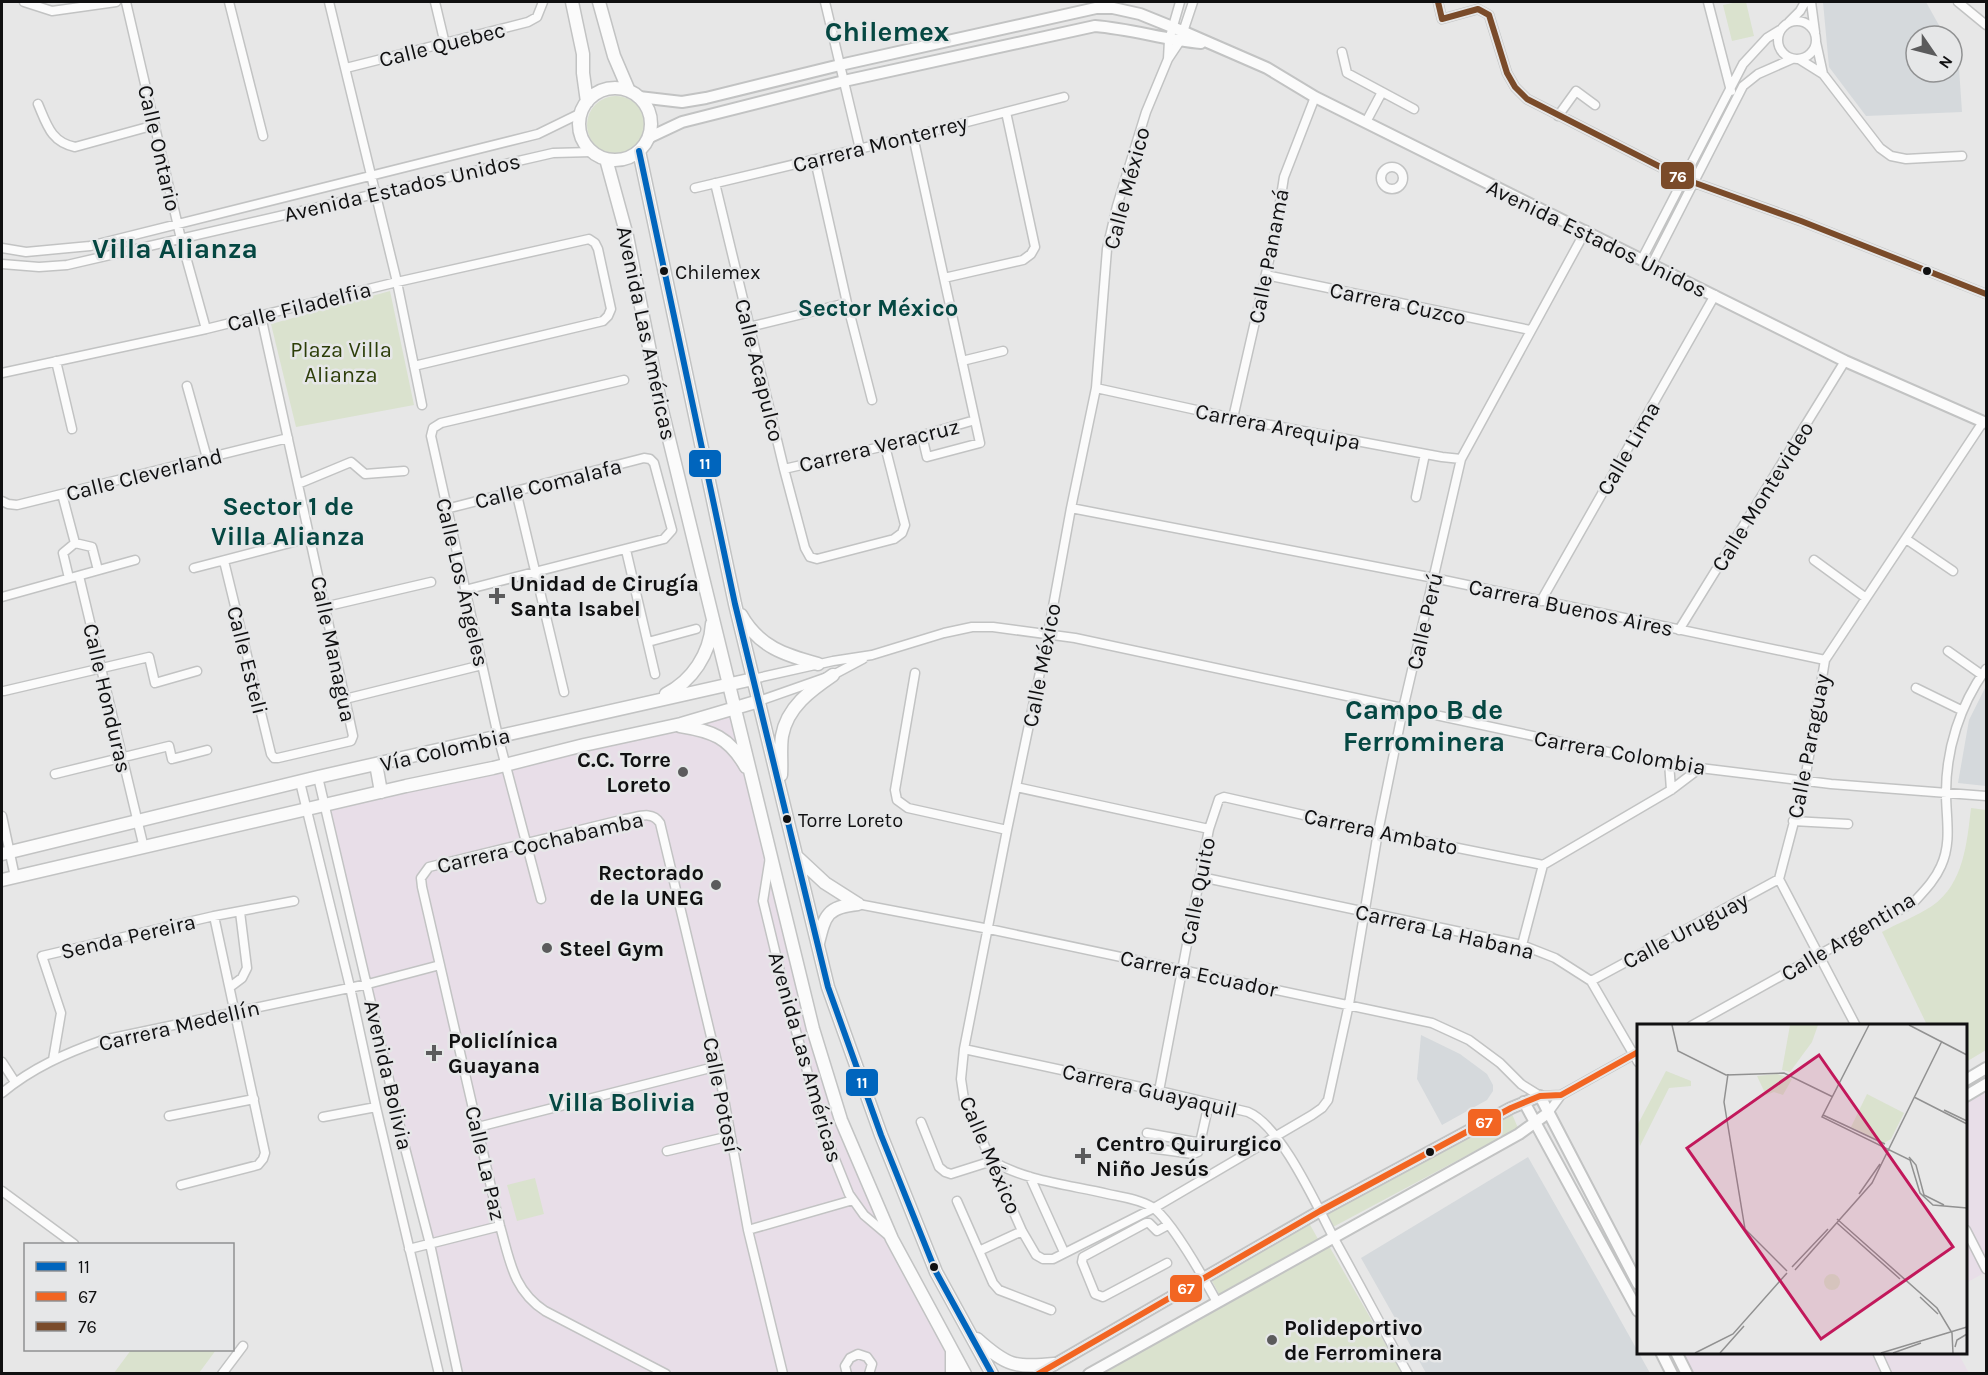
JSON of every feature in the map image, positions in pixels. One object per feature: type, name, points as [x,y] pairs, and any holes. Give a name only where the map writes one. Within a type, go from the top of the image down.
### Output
[{"type":"main road","points":[[572,2],[583,54],[584,107],[579,124],[581,136],[592,152],[606,159],[623,159],[639,151],[648,138],[651,118],[646,106],[634,94],[614,56],[599,2]]},
{"type":"main road","points":[[584,107],[596,94],[606,89],[618,88],[634,94]]},
{"type":"main road","name":"Avenida Las Américas","points":[[639,151],[735,604],[828,987],[905,1196],[936,1272],[992,1374]]},
{"type":"main road","name":"Avenida Las Américas","points":[[606,159],[627,236],[660,402],[813,1029],[841,1120],[892,1239],[952,1346],[965,1374]]},
{"type":"main road","points":[[735,604],[745,622],[771,647],[783,655],[818,664]]},
{"type":"main road","points":[[653,701],[684,683],[704,656],[711,633],[712,614]]},
{"type":"main road","points":[[780,788],[782,735],[786,723],[797,705],[833,675]]},
{"type":"main road","name":"Vía Colombia","points":[[6,853],[318,777],[753,679]]},
{"type":"main road","name":"Vía Colombia","points":[[2,880],[505,765],[673,725],[759,701]]},
{"type":"main road","points":[[673,725],[706,730],[730,746],[746,766],[754,784]]},
{"type":"main road","points":[[376,764],[381,792]]},
{"type":"main road","points":[[796,856],[825,883],[858,904]]},
{"type":"main road","points":[[818,947],[828,915],[833,909],[858,904]]},
{"type":"main road","points":[[971,1334],[1002,1360],[1019,1366],[1054,1364]]},
{"type":"main road","points":[[952,1346],[952,1374]]},
{"type":"street","points":[[24,2],[52,11],[116,2]]},
{"type":"street","name":"Calle Ontario","points":[[126,2],[181,238],[206,329]]},
{"type":"street","points":[[229,2],[263,136]]},
{"type":"street","points":[[329,2],[373,176],[422,405]]},
{"type":"street","points":[[435,2],[445,44]]},
{"type":"street","name":"Calle Quebec","points":[[346,68],[528,22],[537,17],[543,2]]},
{"type":"street","points":[[825,2],[860,149]]},
{"type":"street","points":[[1176,35],[1180,2]]},
{"type":"street","points":[[1176,35],[1192,2]]},
{"type":"street","points":[[1438,2],[1442,19],[1478,9],[1489,15],[1507,73],[1515,87],[1527,99],[1558,116],[1684,179],[1801,221],[1986,294]]},
{"type":"street","points":[[1708,2],[1730,90],[1736,100]]},
{"type":"street","points":[[1647,262],[1684,179],[1743,64],[1767,38],[1780,30],[1800,11],[1805,2]]},
{"type":"street","points":[[1647,262],[1694,183],[1743,86],[1758,74],[1810,54],[1816,39],[1811,2]]},
{"type":"street","points":[[1958,2],[1986,25]]},
{"type":"street","name":"Avenida Estados Unidos","points":[[634,94],[682,102],[706,98],[840,65],[1096,8],[1113,8],[1140,14],[1176,35]]},
{"type":"street","points":[[1789,22],[1803,21],[1814,29],[1822,74]]},
{"type":"street","name":"Avenida Estados Unidos","points":[[648,138],[682,122],[844,81],[1095,26],[1176,35],[1212,44],[1267,68],[1315,97],[1845,361],[1985,423]]},
{"type":"street","points":[[1780,30],[1779,48],[1782,53],[1822,74],[1880,147],[1891,156],[1906,159],[1962,156]]},
{"type":"street","name":"Calle México","points":[[1064,1252],[1053,1259],[1043,1259],[1036,1255],[1022,1232],[964,1099],[961,1079],[964,1049],[1096,388],[1107,249],[1117,206],[1146,112],[1176,35]]},
{"type":"street","points":[[1342,52],[1347,73],[1414,110]]},
{"type":"street","points":[[1558,116],[1576,91],[1595,105]]},
{"type":"street","points":[[1366,122],[1382,92]]},
{"type":"street","name":"Carrera Monterrey","points":[[695,188],[1065,97]]},
{"type":"street","name":"Calle Panamá","points":[[1233,418],[1275,234],[1284,177],[1315,97]]},
{"type":"street","points":[[38,104],[52,134],[63,144],[75,147],[155,125]]},
{"type":"street","name":"Avenida Estados Unidos","points":[[2,248],[26,252],[90,246],[538,134],[584,107]]},
{"type":"street","points":[[944,278],[1023,260],[1031,254],[1035,247],[1006,112]]},
{"type":"street","points":[[913,136],[980,443],[927,457],[922,436]]},
{"type":"street","name":"Avenida Estados Unidos","points":[[2,264],[39,267],[66,265],[554,153],[592,152]]},
{"type":"street","points":[[815,160],[847,303],[872,400]]},
{"type":"street","name":"Calle Acapulco","points":[[715,183],[784,469],[805,548],[810,557],[817,559],[894,540],[902,532],[905,525],[885,446]]},
{"type":"street","name":"Calle Perú","points":[[1276,1137],[1322,1108],[1328,1100],[1349,1004],[1378,832],[1403,709],[1461,459],[1586,230]]},
{"type":"street","name":"Calle Filadelfia","points":[[2,373],[206,329],[397,282],[589,239],[595,243],[610,309],[603,321],[414,366]]},
{"type":"street","name":"Carrera Cuzco","points":[[1266,275],[1530,330]]},
{"type":"street","name":"Calle Lima","points":[[1541,601],[1715,295]]},
{"type":"street","points":[[749,327],[847,303]]},
{"type":"street","name":"Calle Managua","points":[[261,316],[353,736]]},
{"type":"street","points":[[962,362],[1003,351]]},
{"type":"street","points":[[56,361],[72,429]]},
{"type":"street","name":"Calle Montevideo","points":[[1679,630],[1845,361]]},
{"type":"street","name":"Calle Los Ángeles","points":[[541,899],[498,736],[430,436],[433,428],[441,423],[624,380]]},
{"type":"street","points":[[187,386],[207,458]]},
{"type":"street","name":"Carrera Arequipa","points":[[1096,388],[1233,418],[1461,459]]},
{"type":"street","name":"Carrera Veracruz","points":[[784,469],[885,446],[975,420]]},
{"type":"street","name":"Calle Paraguay","points":[[1779,879],[1805,780],[1825,660],[1985,423]]},
{"type":"street","name":"Calle Cleverland","points":[[2,501],[17,505],[288,438]]},
{"type":"street","points":[[1416,497],[1425,454]]},
{"type":"street","name":"Calle Comalafa","points":[[446,509],[644,458],[650,459],[654,463],[672,530],[664,539],[626,550]]},
{"type":"street","points":[[298,484],[351,462],[365,474],[404,471]]},
{"type":"street","points":[[516,490],[564,692]]},
{"type":"street","points":[[62,494],[75,543]]},
{"type":"street","name":"Carrera Buenos Aires","points":[[1071,508],[1434,578],[1825,660]]},
{"type":"street","points":[[194,568],[309,538]]},
{"type":"street","points":[[1906,539],[1953,571]]},
{"type":"street","points":[[75,543],[92,547],[98,570]]},
{"type":"street","points":[[69,578],[63,553],[75,543]]},
{"type":"street","points":[[465,590],[626,550],[655,674]]},
{"type":"street","points":[[2,597],[135,560]]},
{"type":"street","points":[[1814,560],[1866,598]]},
{"type":"street","name":"Calle Esteli","points":[[224,561],[271,754],[274,758],[343,744],[351,741],[353,736]]},
{"type":"street","name":"Calle Honduras","points":[[79,576],[137,821]]},
{"type":"street","points":[[324,607],[431,582]]},
{"type":"street","name":"Carrera Colombia","points":[[753,679],[818,664],[872,655],[944,633],[972,627],[993,627],[1075,638],[1608,752],[1700,768],[1986,796]]},
{"type":"street","points":[[648,642],[696,629]]},
{"type":"street","points":[[1948,651],[1984,672]]},
{"type":"street","name":"Carrera Colombia","points":[[759,701],[833,675],[872,655]]},
{"type":"street","points":[[4,691],[148,657],[155,682],[197,670]]},
{"type":"street","points":[[345,699],[482,665]]},
{"type":"street","name":"Calle Argentina","points":[[1695,1024],[1914,902],[1930,884],[1941,866],[1947,847],[1949,817],[1946,793],[1951,747],[1961,710],[1984,672]]},
{"type":"street","points":[[915,673],[895,790],[897,800],[908,808],[1007,830]]},
{"type":"street","points":[[1916,688],[1961,710]]},
{"type":"street","points":[[55,774],[169,746],[172,759],[207,750]]},
{"type":"street","points":[[1669,762],[1671,790]]},
{"type":"street","points":[[1522,945],[1543,865],[1671,790],[1700,768]]},
{"type":"street","name":"Avenida Bolivia","points":[[318,777],[405,1148],[430,1244],[458,1374]]},
{"type":"street","name":"Avenida Bolivia","points":[[300,782],[440,1374]]},
{"type":"street","points":[[1016,787],[1209,829]]},
{"type":"street","name":"Carrera Ambato","points":[[1219,799],[1224,797],[1378,832],[1543,865]]},
{"type":"street","name":"Calle Quito","points":[[1159,1090],[1209,829],[1219,799]]},
{"type":"street","name":"Carrera Cochabamba","points":[[424,871],[436,864],[650,814],[656,817]]},
{"type":"street","points":[[2,816],[6,853],[15,877]]},
{"type":"street","name":"Calle Potosí","points":[[656,817],[660,823],[718,1066],[748,1230],[783,1374]]},
{"type":"street","points":[[137,821],[144,848]]},
{"type":"street","points":[[1793,821],[1848,824]]},
{"type":"street","name":"Avenida Las Américas","points":[[771,857],[763,901],[784,988],[824,1132],[837,1169],[853,1200],[864,1215],[892,1239]]},
{"type":"street","name":"Calle La Paz","points":[[424,871],[421,878],[422,887],[500,1226],[515,1280],[528,1298],[545,1311],[666,1374]]},
{"type":"street","name":"Carrera La Habana","points":[[1201,878],[1522,945],[1555,958],[1591,981],[1637,1056]]},
{"type":"street","points":[[1779,879],[1855,1024]]},
{"type":"street","name":"Calle Uruguay","points":[[1591,981],[1779,879]]},
{"type":"street","name":"Senda Pereira","points":[[53,1060],[62,1013],[42,956],[214,916],[294,901]]},
{"type":"street","name":"Carrera Ecuador","points":[[858,904],[988,928],[1420,1020],[1469,1040],[1500,1063],[1521,1084],[1540,1096]]},
{"type":"street","points":[[230,987],[242,978],[247,968],[240,912]]},
{"type":"street","points":[[181,1185],[258,1164],[265,1153],[214,916]]},
{"type":"street","name":"Carrera Medellín","points":[[2,1093],[15,1082],[53,1060],[103,1040],[368,984],[440,964]]},
{"type":"street","name":"Carrera Guayaquil","points":[[964,1049],[1159,1090],[1248,1112],[1259,1117],[1276,1137],[1320,1211],[1408,1374]]},
{"type":"street","points":[[1038,1374],[1320,1211],[1524,1102],[1540,1096],[1561,1095],[1637,1056]]},
{"type":"street","points":[[2,1062],[15,1082]]},
{"type":"street","points":[[478,1127],[718,1066]]},
{"type":"street","points":[[1967,1079],[1986,1068]]},
{"type":"street","points":[[1521,1084],[1524,1102],[1534,1124],[1637,1309]]},
{"type":"street","points":[[1967,1095],[1986,1084]]},
{"type":"street","points":[[1089,1374],[1534,1124],[1548,1113],[1561,1095]]},
{"type":"street","points":[[1540,1096],[1627,1264],[1637,1279],[1624,1284]]},
{"type":"street","points":[[169,1116],[254,1099]]},
{"type":"street","points":[[1150,1148],[1193,1154],[1198,1152],[1209,1102]]},
{"type":"street","points":[[323,1117],[376,1107]]},
{"type":"street","points":[[921,1122],[939,1167],[945,1172],[951,1174],[993,1161],[1006,1169],[1030,1177],[1134,1200],[1154,1208],[1204,1277],[1217,1302]]},
{"type":"street","points":[[1148,1133],[1201,1143]]},
{"type":"street","points":[[667,1151],[730,1136]]},
{"type":"street","points":[[1030,1177],[1064,1252],[1154,1208],[1276,1137]]},
{"type":"street","points":[[2,1191],[71,1243]]},
{"type":"street","points":[[748,1230],[853,1200]]},
{"type":"street","points":[[957,1201],[993,1283],[999,1290],[1051,1310]]},
{"type":"street","points":[[1167,1263],[1103,1297],[1095,1294],[1082,1262],[1083,1257],[1146,1223],[1157,1231],[1168,1225]]},
{"type":"street","points":[[409,1249],[500,1226]]},
{"type":"street","points":[[979,1251],[1022,1232]]},
{"type":"street","points":[[1967,1234],[1986,1269]]},
{"type":"street","points":[[1616,1270],[1637,1259]]},
{"type":"street","points":[[222,1374],[243,1346]]},
{"type":"street","points":[[847,1374],[844,1365],[858,1353],[867,1357],[872,1364],[869,1374]]},
{"type":"street","points":[[1662,1354],[1672,1374]]},
{"type":"street","points":[[1677,1354],[1687,1374]]},
{"type":"street","points":[[1877,1354],[1887,1374]]},
{"type":"shaded area","points":[[1823,2],[1926,2],[1938,24],[1904,24],[1904,84],[1960,84],[1962,112],[1866,116],[1829,67]]},
{"type":"shaded area","points":[[1986,686],[1986,786],[1958,783],[1969,720]]},
{"type":"shaded area","points":[[736,709],[813,1029],[892,1239],[965,1373],[458,1373],[325,805]]},
{"type":"shaded area","points":[[1421,1035],[1460,1054],[1487,1074],[1493,1085],[1493,1091],[1487,1100],[1442,1125],[1417,1079]]},
{"type":"shaded area","points":[[1986,1084],[1986,1272],[1967,1282],[1967,1095]]},
{"type":"shaded area","points":[[1528,1157],[1637,1350],[1637,1354],[1639,1354],[1650,1373],[1426,1373],[1361,1258]]},
{"type":"shaded area","points":[[1677,1354],[1959,1354],[1969,1373],[1687,1373]]},
{"type":"green space","points":[[1746,2],[1754,36],[1732,41],[1723,5]]},
{"type":"green space","points":[[610,96],[622,96],[637,104],[645,119],[645,131],[637,146],[622,154],[610,154],[595,146],[587,131],[587,119],[595,104]]},
{"type":"green space","name":"Plaza Villa Alianza","points":[[390,291],[414,405],[296,427],[271,324]]},
{"type":"green space","points":[[1971,808],[1986,810],[1986,1050],[1967,1061],[1967,1024],[1927,1024],[1882,932],[1920,913],[1943,897],[1962,862]]},
{"type":"green space","points":[[1512,1114],[1518,1128],[1333,1227],[1325,1215]]},
{"type":"green space","points":[[535,1178],[544,1214],[517,1221],[507,1185]]},
{"type":"green space","points":[[1309,1223],[1318,1239],[1219,1294],[1211,1279]]},
{"type":"green space","name":"Polideportivo de Ferrominera","points":[[1329,1246],[1402,1373],[1102,1374]]},
{"type":"green space","points":[[130,1351],[215,1351],[199,1373],[114,1373]]},
{"type":"transit line","name":"76","points":[[1438,2],[1442,19],[1478,9],[1489,15],[1507,73],[1515,87],[1527,99],[1684,179],[1801,221],[1986,294]]},
{"type":"transit line","name":"11","points":[[639,151],[735,604],[828,987],[881,1135],[936,1272],[992,1374]]},
{"type":"transit line","name":"67","points":[[1038,1374],[1320,1211],[1511,1108],[1540,1096],[1561,1095],[1637,1053]]},
{"type":"place","name":"Chilemex","points":[[664,271]]},
{"type":"place","name":"Unidad de Cirugía Santa Isabel","points":[[497,596]]},
{"type":"place","name":"C.C. Torre Loreto","points":[[683,772]]},
{"type":"place","name":"Torre Loreto","points":[[787,819]]},
{"type":"place","name":"Rectorado de la UNEG","points":[[716,885]]},
{"type":"place","name":"Steel Gym","points":[[547,948]]},
{"type":"place","name":"Policlínica Guayana","points":[[434,1053]]},
{"type":"place","name":"Centro Quirurgico Niño Jesús","points":[[1083,1156]]},
{"type":"place","name":"Polideportivo de Ferrominera","points":[[1272,1340]]},
{"type":"district","name":"Chilemex","points":[[887,31]]},
{"type":"district","name":"Villa Alianza","points":[[175,248]]},
{"type":"district","name":"Sector México","points":[[878,308]]},
{"type":"district","name":"Sector 1 de Villa Alianza","points":[[288,521]]},
{"type":"district","name":"Campo B de Ferrominera","points":[[1424,725]]},
{"type":"district","name":"Villa Bolivia","points":[[622,1102]]}]
